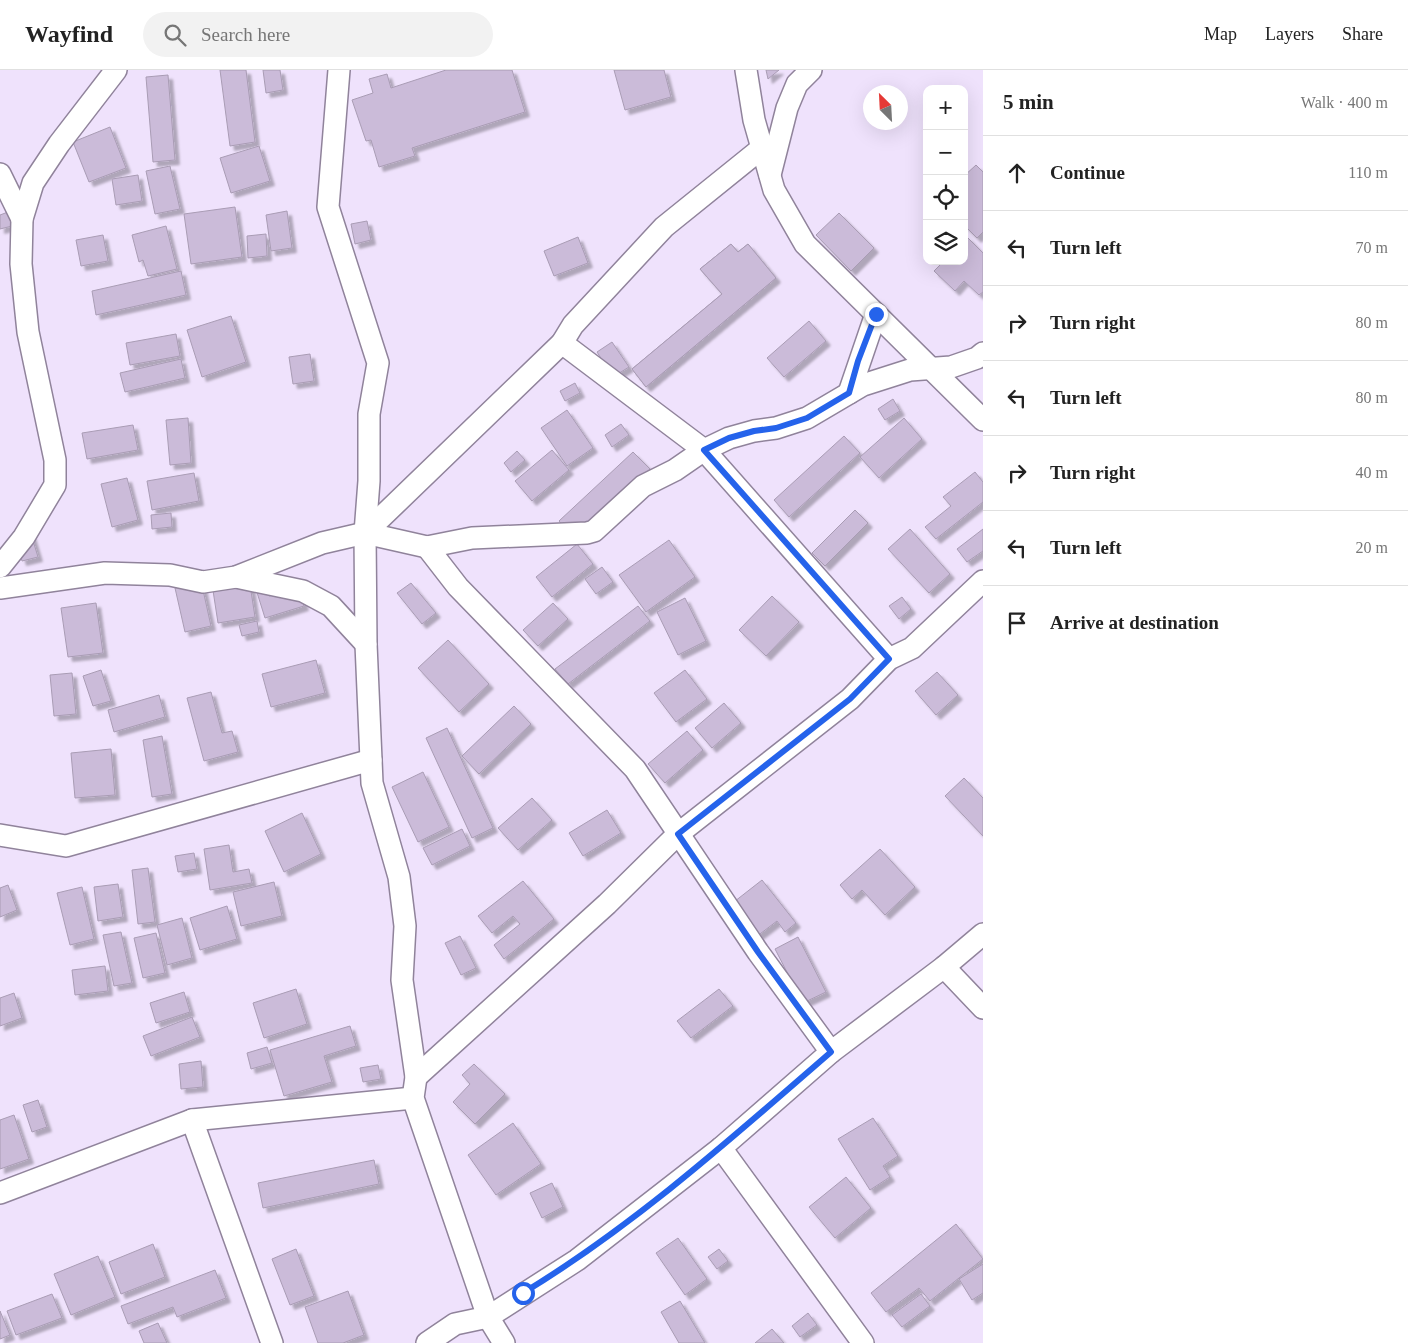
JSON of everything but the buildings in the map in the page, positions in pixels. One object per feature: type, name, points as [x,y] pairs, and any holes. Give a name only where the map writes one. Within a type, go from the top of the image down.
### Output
[{"type":"street","points":[[0,567],[24,537],[55,485],[55,460],[28,332],[21,264],[22,219],[33,183],[59,144],[116,70]]},
{"type":"street","points":[[746,70],[754,120],[774,190],[805,244],[983,420]]},
{"type":"street","points":[[770,175],[787,108],[797,84],[811,70]]},
{"type":"street","points":[[335,73],[328,207],[378,363],[368,414],[369,481],[365,533],[366,644],[372,782],[399,877],[405,926],[402,980],[414,1087],[488,1318],[504,1343]]},
{"type":"street","points":[[365,533],[562,343],[572,325],[664,227],[762,148]]},
{"type":"street","points":[[0,174],[22,219]]},
{"type":"street","points":[[849,393],[858,361],[876,314]]},
{"type":"street","points":[[562,343],[704,450],[889,659]]},
{"type":"street","points":[[0,588],[105,573],[170,575],[203,582],[236,577],[322,543],[365,533],[427,547],[472,538],[594,531],[644,486],[675,470],[704,450],[729,438],[754,431],[776,428],[807,418],[863,385],[910,370],[951,367],[976,358],[983,353]]},
{"type":"street","points":[[427,547],[458,587],[635,769],[758,952],[831,1052]]},
{"type":"street","points":[[236,577],[303,591],[331,606],[366,644]]},
{"type":"street","points":[[0,1192],[192,1120],[414,1087],[678,834],[850,699],[889,659],[912,648],[983,582]]},
{"type":"street","points":[[0,836],[66,846],[371,760]]},
{"type":"street","points":[[427,1343],[456,1324],[488,1318],[577,1260],[721,1148],[831,1052],[944,967],[983,934]]},
{"type":"street","points":[[944,967],[983,1008]]},
{"type":"street","points":[[192,1120],[272,1343]]},
{"type":"street","points":[[721,1148],[863,1343]]},
{"type":"route","points":[[523,1293],[577,1260],[721,1148],[831,1052],[758,952],[678,834],[850,699],[889,659],[824,588],[704,450],[729,438],[754,431],[776,428],[807,418],[849,393],[858,361],[876,314]]}]
